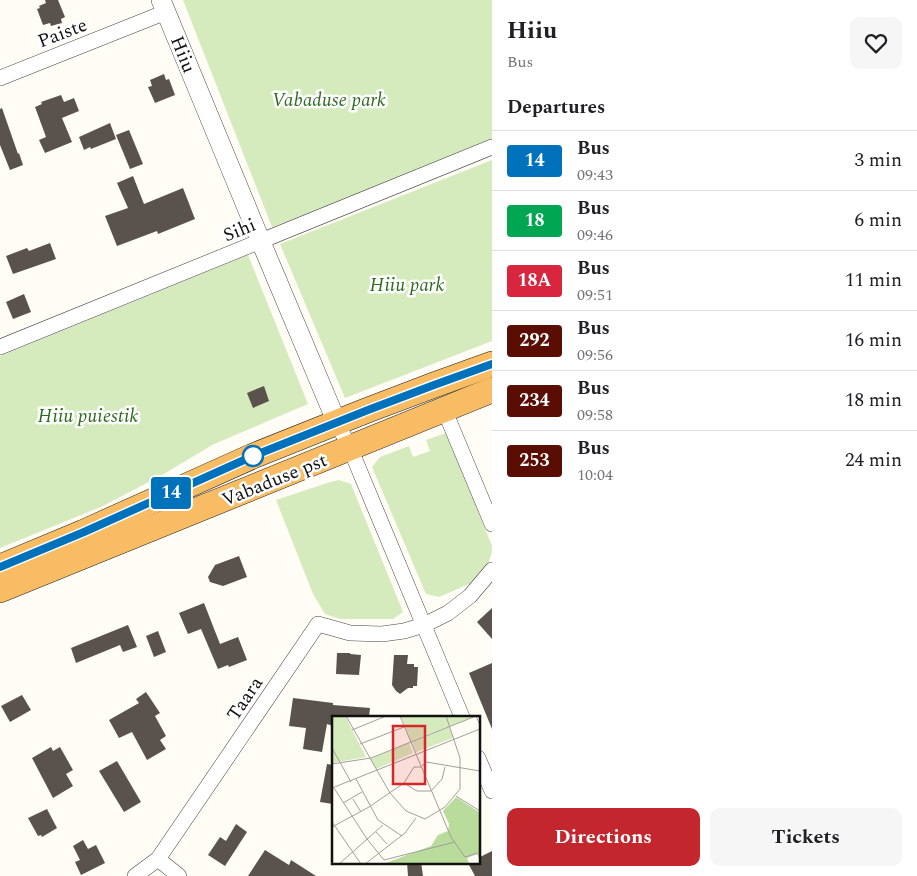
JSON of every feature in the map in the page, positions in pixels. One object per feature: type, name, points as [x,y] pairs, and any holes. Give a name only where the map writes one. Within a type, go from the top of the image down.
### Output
[{"type":"highway","name":"Vabaduse pst","points":[[0,567],[84,532],[253,456],[492,364]]},
{"type":"highway","name":"Vabaduse pst","points":[[0,590],[492,390]]},
{"type":"street","name":"Paiste","points":[[0,78],[164,6]]},
{"type":"street","name":"Hiiu","points":[[164,6],[260,242],[337,423],[350,448],[462,716]]},
{"type":"street","name":"Sihi","points":[[0,347],[492,147]]},
{"type":"street","points":[[444,409],[492,524]]},
{"type":"street","points":[[424,625],[448,613],[470,596],[492,570]]},
{"type":"street","name":"Taara","points":[[135,876],[158,859],[318,624],[350,633],[382,634],[404,631],[424,625]]},
{"type":"street","points":[[480,763],[492,791]]},
{"type":"street","points":[[158,859],[179,876]]},
{"type":"green space","name":"Vabaduse park","points":[[183,0],[492,0],[492,142],[272,227]]},
{"type":"green space","name":"Hiiu park","points":[[492,160],[492,341],[345,398],[280,244]]},
{"type":"green space","name":"Hiiu puiestik","points":[[248,255],[308,404],[212,445],[164,474],[103,506],[0,548],[0,356]]},
{"type":"green space","points":[[446,433],[492,546],[492,552],[487,567],[474,582],[439,597],[426,594],[372,467],[380,457],[409,446],[413,457],[430,451],[426,440]]},
{"type":"green space","points":[[339,480],[351,484],[403,612],[393,619],[340,619],[325,614],[313,594],[276,500]]},
{"type":"building","points":[[45,0],[58,0],[65,17],[61,19],[62,23],[51,26],[50,23],[43,25],[37,9],[46,3]]},
{"type":"building","points":[[164,74],[166,80],[169,79],[175,95],[155,103],[148,87],[152,86],[150,80]]},
{"type":"building","points":[[61,95],[64,102],[74,98],[79,111],[62,118],[72,142],[45,153],[39,140],[46,137],[35,107],[42,104],[41,102]]},
{"type":"building","points":[[2,108],[23,165],[10,170],[0,145],[0,109]]},
{"type":"building","points":[[110,123],[116,139],[84,150],[79,137]]},
{"type":"building","points":[[129,130],[143,164],[130,169],[116,135]]},
{"type":"building","points":[[133,176],[144,204],[183,188],[195,219],[158,234],[157,231],[117,246],[105,216],[128,208],[117,183]]},
{"type":"building","points":[[50,243],[56,259],[13,274],[6,256],[27,248],[29,251]]},
{"type":"building","points":[[24,294],[31,312],[13,319],[6,302]]},
{"type":"building","points":[[264,386],[269,401],[253,408],[247,393]]},
{"type":"building","points":[[239,556],[247,577],[223,586],[210,582],[208,577],[215,565]]},
{"type":"building","points":[[204,603],[220,644],[238,637],[247,660],[218,669],[201,629],[188,634],[179,613]]},
{"type":"building","points":[[492,608],[492,639],[477,622]]},
{"type":"building","points":[[128,625],[137,647],[123,652],[120,645],[76,663],[71,648]]},
{"type":"building","points":[[158,631],[166,652],[154,657],[146,636]]},
{"type":"building","points":[[337,653],[361,655],[359,675],[336,674]]},
{"type":"building","points":[[394,655],[408,655],[407,664],[414,664],[414,667],[418,667],[417,686],[408,688],[400,694],[392,685]]},
{"type":"building","points":[[492,663],[492,729],[469,673]]},
{"type":"building","points":[[146,692],[160,713],[155,716],[166,736],[160,740],[166,749],[147,760],[132,732],[119,738],[109,720],[139,703],[136,699]]},
{"type":"building","points":[[22,695],[31,710],[10,722],[1,706]]},
{"type":"building","points":[[293,698],[333,703],[333,705],[370,708],[369,716],[332,716],[332,726],[327,724],[322,752],[303,749],[306,728],[289,726]]},
{"type":"building","points":[[51,747],[53,751],[60,747],[73,770],[66,774],[73,786],[53,798],[32,758]]},
{"type":"building","points":[[117,761],[141,802],[124,812],[99,771]]},
{"type":"building","points":[[327,764],[332,765],[332,804],[320,802]]},
{"type":"building","points":[[47,809],[57,828],[42,837],[41,835],[38,836],[28,818]]},
{"type":"building","points":[[236,824],[247,832],[225,866],[208,855],[220,837],[226,841]]},
{"type":"building","points":[[83,840],[88,849],[96,845],[105,863],[81,875],[75,862],[80,860],[73,846]]},
{"type":"building","points":[[265,850],[289,865],[291,860],[316,876],[248,876]]},
{"type":"building","points":[[492,851],[492,876],[475,876],[469,864],[480,864],[480,857]]},
{"type":"building","points":[[407,864],[421,864],[423,876],[408,876]]},
{"type":"bus line","name":"14","points":[[0,567],[84,532],[253,456],[368,410],[492,364]]}]
